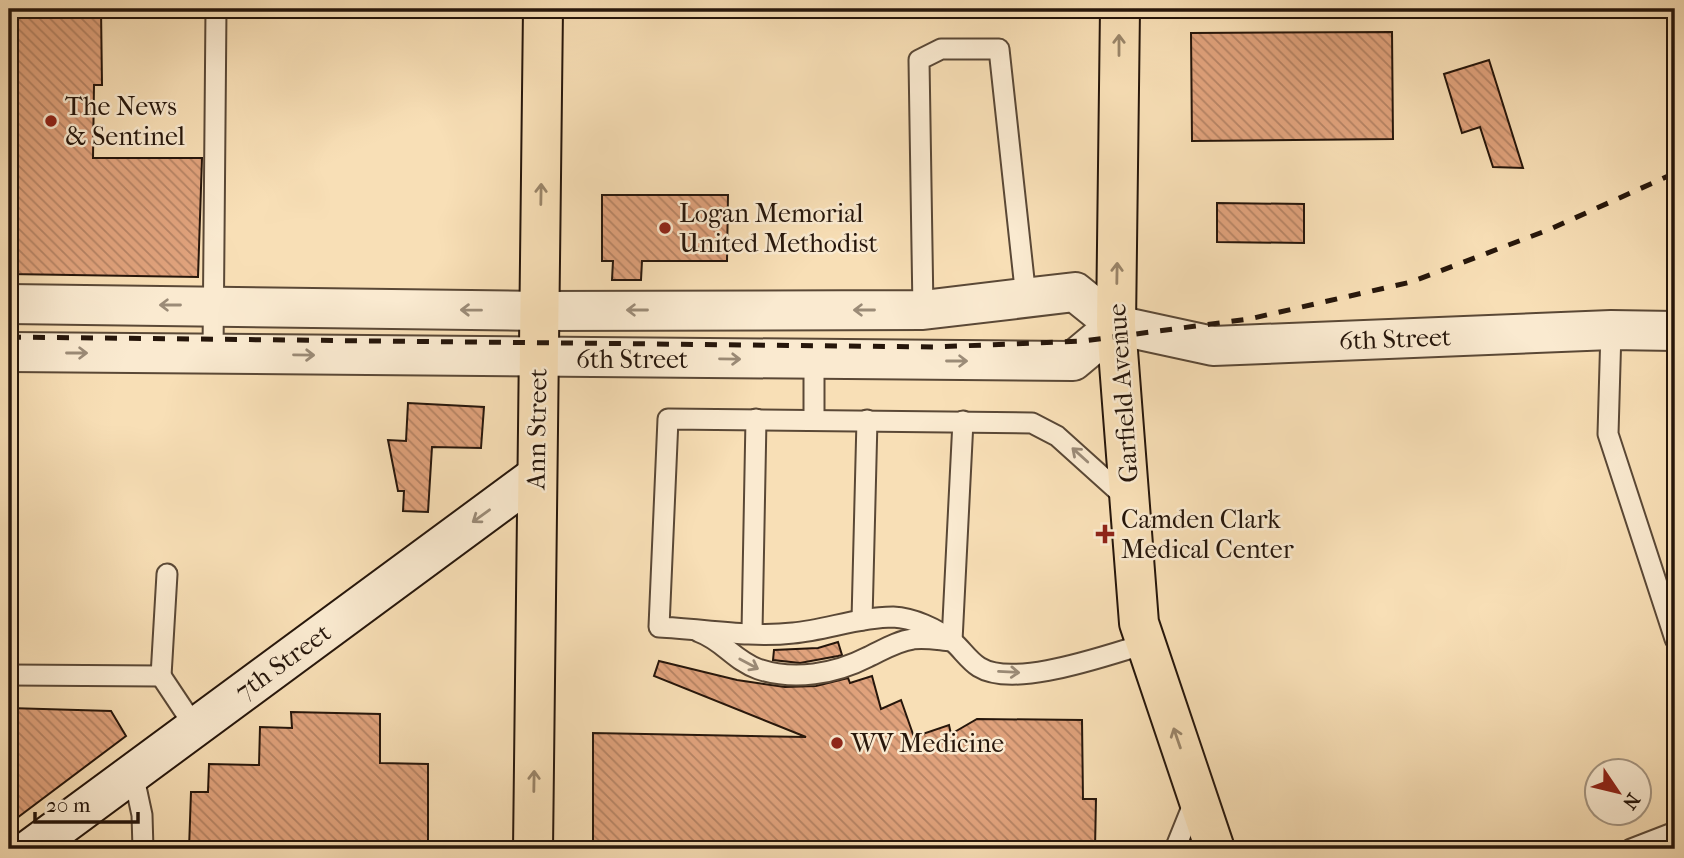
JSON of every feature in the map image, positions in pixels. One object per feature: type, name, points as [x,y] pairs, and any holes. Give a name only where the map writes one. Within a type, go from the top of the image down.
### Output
[{"type":"main road","name":"Ann Street","points":[[533,849],[543,9]]},
{"type":"main road","name":"Garfield Avenue","points":[[1120,9],[1116,324],[1139,623],[1215,849]]},
{"type":"street","name":"6th Street","points":[[9,304],[539,311],[923,310],[1075,292],[1116,324],[1213,346],[1611,330],[1675,331]]},
{"type":"street","name":"6th Street","points":[[9,352],[1073,361],[1116,324]]},
{"type":"street","name":"7th Street","points":[[30,849],[536,476]]},
{"type":"lane","points":[[213,354],[216,9]]},
{"type":"lane","points":[[923,310],[919,60],[941,49],[999,49],[1026,298]]},
{"type":"lane","points":[[1611,330],[1608,434],[1675,639]]},
{"type":"lane","points":[[814,360],[814,419]]},
{"type":"lane","points":[[1130,502],[1057,436],[1032,423],[668,419],[659,627],[789,634],[834,628],[862,620],[895,617],[929,626],[952,641],[979,667],[1006,674],[1077,663],[1145,644]]},
{"type":"lane","points":[[752,632],[756,419]]},
{"type":"lane","points":[[862,620],[867,420]]},
{"type":"lane","points":[[952,641],[963,421]]},
{"type":"lane","points":[[167,574],[161,676],[195,727]]},
{"type":"lane","points":[[691,629],[712,636],[742,662],[759,669],[787,674],[815,674],[841,669],[893,644],[914,639],[952,641]]},
{"type":"lane","points":[[9,675],[161,676]]},
{"type":"lane","points":[[133,773],[142,815],[143,849]]},
{"type":"lane","points":[[1175,849],[1190,817],[1195,791]]},
{"type":"lane","points":[[1631,849],[1675,832]]},
{"type":"building","name":"The News & Sentinel","points":[[101,9],[102,85],[94,85],[93,158],[202,158],[198,277],[9,274],[9,11]]},
{"type":"building","points":[[1392,32],[1393,139],[1192,141],[1191,33]]},
{"type":"building","points":[[1489,60],[1523,168],[1493,167],[1480,127],[1462,133],[1444,74]]},
{"type":"building","name":"Logan Memorial United Methodist","points":[[602,195],[728,195],[727,261],[642,261],[641,280],[612,280],[613,261],[602,261]]},
{"type":"building","points":[[1217,203],[1304,204],[1304,243],[1217,242]]},
{"type":"building","points":[[408,403],[484,407],[481,448],[432,447],[428,512],[403,511],[404,491],[398,491],[388,440],[406,441]]},
{"type":"building","points":[[838,642],[842,655],[800,663],[773,660],[774,650],[818,648]]},
{"type":"building","name":"WV Medicine","points":[[659,661],[737,680],[785,687],[816,686],[848,678],[850,683],[872,676],[881,709],[901,700],[914,737],[949,725],[951,734],[977,719],[1082,720],[1083,799],[1096,799],[1095,849],[593,849],[593,733],[806,737],[654,676]]},
{"type":"building","points":[[9,708],[111,711],[126,736],[9,824]]},
{"type":"building","points":[[291,712],[380,714],[380,763],[428,764],[428,846],[189,849],[191,792],[208,792],[209,764],[259,765],[260,727],[292,728]]},
{"type":"railway","points":[[9,337],[935,347],[1083,341],[1249,319],[1411,282],[1548,230],[1675,173]]},
{"type":"place","name":"The News & Sentinel","points":[[51,121]]},
{"type":"place","name":"Logan Memorial United Methodist","points":[[665,228]]},
{"type":"place","name":"Camden Clark Medical Center","points":[[1105,534]]},
{"type":"place","name":"WV Medicine","points":[[837,743]]}]
